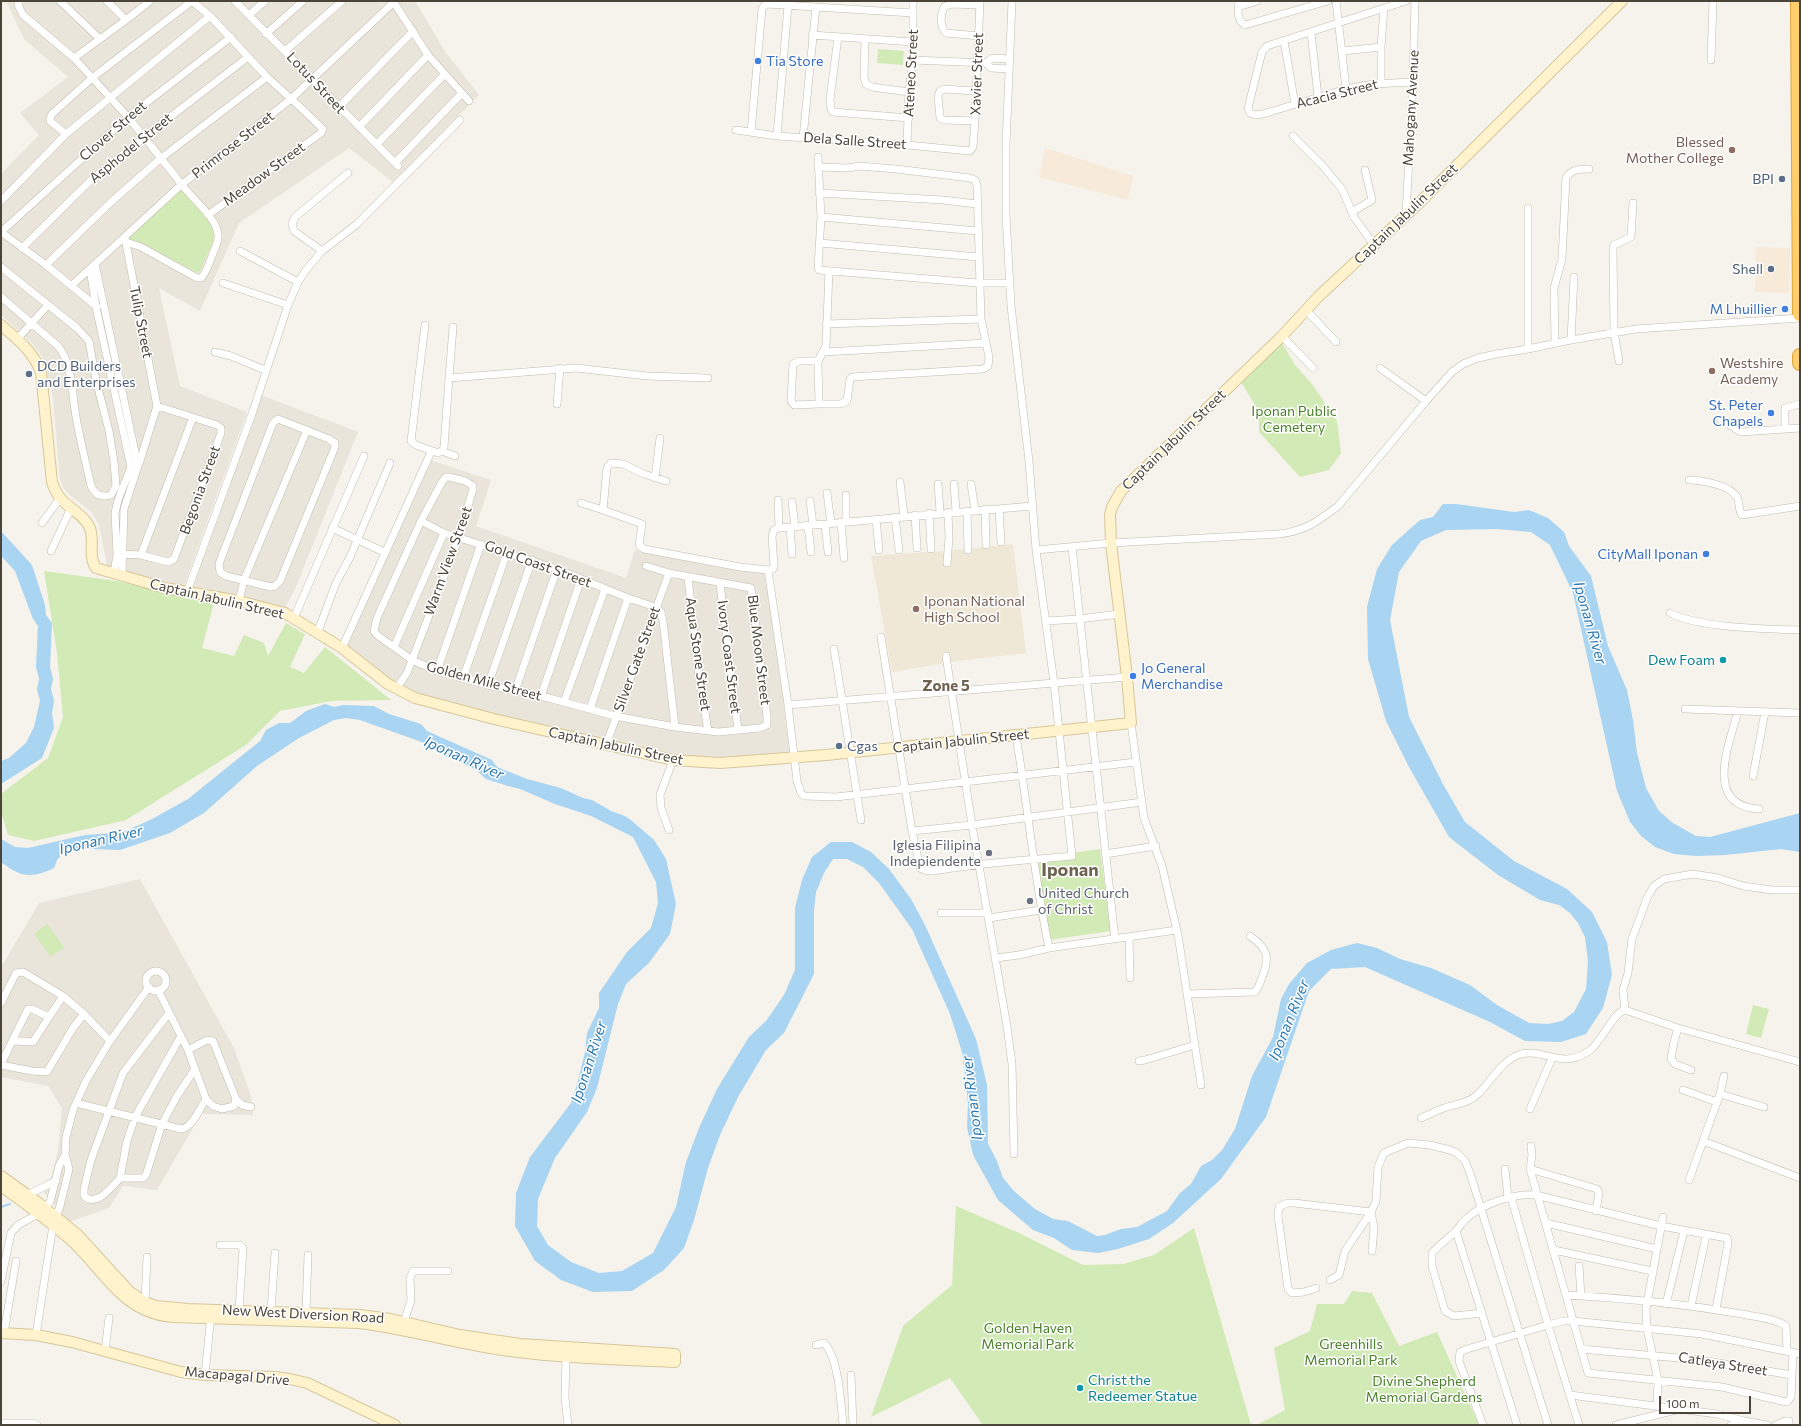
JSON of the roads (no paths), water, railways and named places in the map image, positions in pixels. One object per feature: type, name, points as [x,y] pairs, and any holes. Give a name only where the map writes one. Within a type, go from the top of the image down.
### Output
[{"type":"highway","points":[[1798,1],[1800,314]]},
{"type":"highway","points":[[1800,356],[1800,363]]},
{"type":"street","points":[[18,1],[19,10],[23,15],[74,58],[128,117],[160,160],[208,215],[216,227],[218,235],[206,272],[201,278],[197,278],[141,247],[125,240]]},
{"type":"street","points":[[60,1],[100,39]]},
{"type":"street","points":[[107,1],[126,20]]},
{"type":"street","points":[[74,58],[150,1]]},
{"type":"street","points":[[66,134],[50,121],[52,114],[92,78],[192,1],[210,16],[267,77],[291,99]]},
{"type":"street","name":"Lotus Street","points":[[235,1],[396,164],[461,94]]},
{"type":"street","points":[[249,15],[265,1]]},
{"type":"street","points":[[266,34],[303,1]]},
{"type":"street","points":[[286,51],[342,1]]},
{"type":"street","name":"Ateneo Street","points":[[908,145],[909,92],[913,60],[913,1]]},
{"type":"street","points":[[881,637],[900,747],[912,831],[920,868],[922,870],[936,870],[979,864],[1072,856],[1066,811],[1054,683],[1036,550],[1010,283],[1006,214],[1006,145],[1012,1]]},
{"type":"street","points":[[1257,1],[1239,4],[1239,18],[1242,23],[1249,24],[1328,1]]},
{"type":"street","points":[[1336,1],[1343,50],[1346,89]]},
{"type":"street","points":[[1295,104],[1284,41],[1406,1]]},
{"type":"street","name":"Mahogany Avenue","points":[[1406,216],[1413,82],[1415,1]]},
{"type":"street","name":"Captain Jabulin Street","points":[[1,326],[30,352],[40,372],[52,482],[56,493],[60,498],[88,524],[91,532],[93,564],[96,568],[165,588],[239,601],[286,613],[317,634],[342,648],[382,680],[415,698],[673,760],[720,763],[851,753],[1131,724],[1111,543],[1110,516],[1112,507],[1121,491],[1282,336],[1306,310],[1406,216],[1622,1]]},
{"type":"street","points":[[1711,60],[1713,1]]},
{"type":"street","points":[[394,2],[428,55],[444,75],[469,101]]},
{"type":"street","name":"Primrose Street","points":[[70,286],[125,240],[181,185],[291,99],[394,2]]},
{"type":"street","points":[[979,36],[946,33],[942,28],[942,24],[943,10],[947,5],[980,3]]},
{"type":"street","name":"Xavier Street","points":[[973,147],[975,91],[982,63],[979,36],[980,3]]},
{"type":"street","points":[[751,132],[762,9],[767,4],[913,14]]},
{"type":"street","points":[[777,136],[788,6]]},
{"type":"street","points":[[803,138],[812,35],[816,7]]},
{"type":"street","points":[[1381,82],[1381,47],[1384,8]]},
{"type":"street","points":[[1,201],[66,134],[210,16]]},
{"type":"street","points":[[340,106],[413,31]]},
{"type":"street","points":[[1311,32],[1318,98]]},
{"type":"street","points":[[812,35],[913,42]]},
{"type":"street","name":"Clover Street","points":[[1,232],[128,117],[231,37]]},
{"type":"street","points":[[838,37],[830,100],[831,109],[833,112],[909,118]]},
{"type":"street","points":[[865,39],[864,77],[866,84],[872,87],[909,92]]},
{"type":"street","name":"Acacia Street","points":[[1284,41],[1267,46],[1262,52],[1248,108],[1250,112],[1256,115],[1346,89],[1381,82],[1413,82]]},
{"type":"street","points":[[1343,50],[1381,47]]},
{"type":"street","points":[[359,127],[428,55]]},
{"type":"street","name":"Asphodel Street","points":[[22,248],[90,181],[248,57]]},
{"type":"street","points":[[982,63],[992,58],[1009,59]]},
{"type":"street","points":[[913,60],[982,63],[992,68],[1009,69]]},
{"type":"street","points":[[377,144],[444,75]]},
{"type":"street","points":[[46,265],[111,202],[160,160],[267,77]]},
{"type":"street","points":[[975,91],[944,89],[940,91],[938,96],[940,118],[944,120],[975,121]]},
{"type":"street","name":"Meadow Street","points":[[208,215],[323,131],[322,127],[291,99]]},
{"type":"street","points":[[186,592],[253,411],[265,370],[288,305],[298,282],[322,251],[357,224],[460,120]]},
{"type":"street","name":"Dela Salle Street","points":[[736,130],[777,136],[970,151],[973,147]]},
{"type":"street","points":[[1293,136],[1322,164],[1342,189],[1352,212],[1374,245]]},
{"type":"street","points":[[818,157],[821,217],[818,268],[822,271],[978,283],[1010,283]]},
{"type":"street","points":[[818,167],[867,167],[970,178],[975,180],[977,185],[978,283],[981,295],[981,319],[989,361],[988,366],[983,369],[856,376],[850,379],[849,398],[846,403],[794,406],[791,401],[793,364],[799,361],[818,362]]},
{"type":"street","points":[[1555,343],[1554,288],[1562,259],[1566,178],[1569,174],[1579,169],[1589,169]]},
{"type":"street","points":[[1352,212],[1372,200],[1365,170]]},
{"type":"street","points":[[322,251],[294,231],[293,221],[295,217],[348,173]]},
{"type":"street","points":[[819,193],[942,200],[976,204]]},
{"type":"street","points":[[1619,361],[1614,332],[1612,247],[1631,237],[1633,203]]},
{"type":"street","points":[[1528,208],[1528,349]]},
{"type":"street","points":[[821,217],[978,231]]},
{"type":"street","points":[[1,232],[46,265],[96,307],[105,311]]},
{"type":"street","name":"Tulip Street","points":[[125,240],[157,406]]},
{"type":"street","points":[[820,243],[978,257]]},
{"type":"street","points":[[240,251],[298,282]]},
{"type":"street","points":[[1,267],[76,328],[89,342],[96,380],[109,431],[114,462],[116,482],[114,491],[111,495],[106,497],[100,496],[96,494],[91,486],[63,352],[1,297]]},
{"type":"street","points":[[93,267],[96,307],[134,466]]},
{"type":"street","points":[[93,267],[105,311],[134,466]]},
{"type":"street","points":[[819,404],[818,362],[826,346],[829,271]]},
{"type":"street","points":[[1571,340],[1574,277]]},
{"type":"street","points":[[223,283],[288,305]]},
{"type":"street","points":[[17,339],[48,305]]},
{"type":"street","points":[[1306,310],[1336,342]]},
{"type":"street","points":[[1036,550],[1111,543],[1279,534],[1301,531],[1338,506],[1452,372],[1464,364],[1478,358],[1614,332],[1800,318]]},
{"type":"street","points":[[826,324],[981,319]]},
{"type":"street","points":[[426,325],[411,441],[431,452],[442,452],[455,456]]},
{"type":"street","points":[[442,452],[450,378],[453,327]]},
{"type":"street","points":[[1282,336],[1313,368]]},
{"type":"street","points":[[824,352],[985,343]]},
{"type":"street","points":[[215,352],[231,356],[265,370]]},
{"type":"street","points":[[450,378],[560,368],[576,368],[647,376],[708,378]]},
{"type":"street","points":[[557,404],[560,368]]},
{"type":"street","points":[[1380,368],[1426,401]]},
{"type":"street","points":[[1785,429],[1785,408],[1800,404]]},
{"type":"street","points":[[118,574],[124,509],[134,466],[157,406]]},
{"type":"street","name":"Begonia Street","points":[[120,554],[141,555],[168,562],[172,561],[176,554],[222,430],[218,425],[157,406]]},
{"type":"street","points":[[141,555],[193,417]]},
{"type":"street","points":[[275,420],[282,420],[307,430],[333,441],[335,447],[280,581],[275,586],[271,587],[223,575],[220,572],[219,564],[275,420]]},
{"type":"street","points":[[1721,420],[1741,432],[1800,428]]},
{"type":"street","points":[[239,601],[244,580],[307,430]]},
{"type":"street","points":[[655,478],[660,438]]},
{"type":"street","points":[[342,648],[384,552],[431,452]]},
{"type":"street","points":[[294,618],[364,456]]},
{"type":"street","points":[[317,634],[336,583],[350,557],[356,539],[390,463]]},
{"type":"street","points":[[603,510],[607,468],[611,463],[623,464],[655,478],[666,481]]},
{"type":"street","name":"Warm View Street","points":[[396,689],[407,673],[459,537],[473,486],[469,483],[446,477],[421,521]]},
{"type":"street","points":[[1689,480],[1710,482],[1733,493],[1736,496],[1739,512],[1742,515],[1800,506]]},
{"type":"street","points":[[900,482],[904,516]]},
{"type":"street","points":[[938,484],[940,512]]},
{"type":"street","points":[[954,484],[956,511]]},
{"type":"street","points":[[971,484],[975,510]]},
{"type":"street","points":[[827,493],[828,552]]},
{"type":"street","points":[[844,558],[846,495]]},
{"type":"street","points":[[42,523],[60,498]]},
{"type":"street","points":[[778,500],[779,528]]},
{"type":"street","points":[[810,501],[811,552]]},
{"type":"street","points":[[792,502],[792,554]]},
{"type":"street","points":[[581,504],[642,524],[639,545],[644,549],[740,567],[768,570],[774,568],[772,536],[774,530],[779,528],[928,513],[1032,506]]},
{"type":"street","points":[[51,551],[71,508]]},
{"type":"street","points":[[985,509],[986,545]]},
{"type":"street","points":[[999,509],[1001,542]]},
{"type":"street","points":[[966,511],[968,550]]},
{"type":"street","points":[[947,563],[949,538],[948,512]]},
{"type":"street","points":[[928,513],[931,549]]},
{"type":"street","points":[[915,515],[917,548]]},
{"type":"street","points":[[895,517],[898,550]]},
{"type":"street","points":[[876,519],[879,550]]},
{"type":"street","name":"Gold Coast Street","points":[[421,521],[444,533],[532,560],[628,598],[655,607]]},
{"type":"street","name":"Golden Mile Street","points":[[421,521],[377,618],[374,631],[412,660],[437,671],[488,685],[541,696],[615,716],[675,727],[718,732],[738,730],[765,726],[768,724],[767,716]]},
{"type":"street","points":[[332,528],[384,552]]},
{"type":"street","points":[[394,647],[444,533]]},
{"type":"street","points":[[437,671],[481,544]]},
{"type":"street","points":[[1072,547],[1115,939]]},
{"type":"street","points":[[463,678],[507,553]]},
{"type":"street","points":[[488,685],[532,560]]},
{"type":"street","points":[[646,566],[669,574],[720,584]]},
{"type":"street","points":[[515,691],[557,569]]},
{"type":"street","points":[[768,570],[788,705],[797,781],[802,795],[824,797],[856,794],[1136,762]]},
{"type":"street","name":"Silver Gate Street","points":[[606,744],[655,607],[669,574]]},
{"type":"street","name":"Aqua Stone Street","points":[[688,577],[698,669],[708,731]]},
{"type":"street","points":[[541,696],[581,579]]},
{"type":"street","name":"Blue Moon Street","points":[[720,584],[751,588],[752,590],[767,716]]},
{"type":"street","name":"Ivory Coast Street","points":[[720,584],[738,730]]},
{"type":"street","points":[[564,702],[605,589]]},
{"type":"street","points":[[590,709],[628,598]]},
{"type":"street","points":[[655,607],[661,612],[663,621],[675,727]]},
{"type":"street","points":[[1670,613],[1682,618],[1707,623],[1740,627],[1800,630]]},
{"type":"street","points":[[1046,621],[1120,614]]},
{"type":"street","points":[[834,650],[861,820]]},
{"type":"street","points":[[946,656],[972,825],[1008,1026],[1012,1064],[1014,1154]]},
{"type":"street","points":[[788,705],[951,693],[1127,677]]},
{"type":"street","points":[[1685,709],[1800,713]]},
{"type":"street","points":[[1738,711],[1726,762],[1725,788],[1729,795],[1747,808],[1759,809]]},
{"type":"street","points":[[1753,776],[1765,712]]},
{"type":"street","points":[[1131,724],[1146,826],[1156,846],[1177,930],[1201,1085]]},
{"type":"street","points":[[1016,736],[1023,776],[1041,910],[1049,948]]},
{"type":"street","points":[[669,830],[661,808],[660,795],[673,760]]},
{"type":"street","points":[[912,831],[972,825],[1066,811],[1142,802]]},
{"type":"street","points":[[1105,854],[1156,846]]},
{"type":"street","points":[[1625,1010],[1623,990],[1628,973],[1632,939],[1647,898],[1654,886],[1664,879],[1692,874],[1718,878],[1748,887],[1772,890],[1800,890]]},
{"type":"street","points":[[941,913],[989,915],[1041,910]]},
{"type":"street","points":[[996,958],[1019,955],[1049,948],[1177,930]]},
{"type":"street","points":[[1187,994],[1255,992],[1259,987],[1268,960],[1261,946],[1250,936]]},
{"type":"street","points":[[1129,937],[1130,978]]},
{"type":"street","points":[[1,1002],[16,973],[21,971],[63,996],[84,1014],[110,1041]]},
{"type":"street","points":[[158,990],[163,987],[165,979],[163,974],[158,971],[153,971],[148,974],[146,982],[149,987],[158,990],[170,1013],[188,1050],[206,1099],[213,1106],[222,1109],[234,1106],[236,1099]]},
{"type":"street","points":[[36,1335],[54,1221],[69,1168],[65,1155],[66,1136],[76,1103],[86,1081],[110,1041],[149,987]]},
{"type":"street","points":[[13,1040],[34,1042],[63,996]]},
{"type":"street","points":[[49,1017],[32,1009],[28,1009],[1,1065],[46,1072],[73,1028],[84,1014]]},
{"type":"street","points":[[1422,1118],[1441,1109],[1467,1102],[1476,1096],[1506,1063],[1516,1056],[1528,1053],[1552,1058],[1568,1059],[1590,1050],[1602,1037],[1618,1013],[1625,1010],[1678,1028],[1800,1062]]},
{"type":"street","points":[[170,1013],[123,1073],[91,1160],[84,1189],[84,1196],[87,1198],[100,1198],[120,1178],[127,1142],[135,1117],[181,1036]]},
{"type":"street","points":[[1678,1028],[1671,1059],[1675,1064],[1692,1070]]},
{"type":"street","points":[[188,1050],[207,1040],[213,1041],[236,1099],[242,1105],[252,1107]]},
{"type":"street","points":[[1139,1061],[1195,1045]]},
{"type":"street","points":[[1530,1109],[1552,1058]]},
{"type":"street","points":[[120,1178],[143,1178],[146,1175],[162,1124],[177,1096],[195,1069]]},
{"type":"street","points":[[1688,1180],[1720,1094],[1724,1076]]},
{"type":"street","points":[[1683,1090],[1717,1102]]},
{"type":"street","points":[[1720,1094],[1764,1107]]},
{"type":"street","points":[[76,1103],[181,1129],[186,1128],[190,1124],[206,1099]]},
{"type":"street","points":[[1703,1141],[1800,1178]]},
{"type":"street","points":[[1330,1280],[1339,1274],[1344,1251],[1371,1212],[1376,1201],[1378,1167],[1384,1153],[1408,1143],[1430,1145],[1457,1153],[1465,1161],[1470,1173],[1548,1425]]},
{"type":"street","points":[[1531,1146],[1532,1155],[1530,1169],[1536,1196],[1554,1250],[1566,1295],[1573,1321],[1588,1373],[1727,1387],[1786,1402],[1791,1397],[1795,1352],[1784,1324],[1767,1319],[1716,1309],[1566,1295]]},
{"type":"street","points":[[1,1281],[6,1252],[14,1228],[41,1211],[52,1199],[59,1166],[65,1155]]},
{"type":"street","points":[[1505,1169],[1509,1197],[1579,1425]]},
{"type":"street","points":[[1530,1169],[1597,1189],[1599,1193],[1596,1211]]},
{"type":"street","name":"New West Diversion Road","points":[[1,1176],[26,1195],[41,1211]]},
{"type":"street","points":[[55,1184],[64,1190]]},
{"type":"street","points":[[26,1195],[55,1184]]},
{"type":"street","name":"New West Diversion Road","points":[[1,1186],[78,1235],[130,1292],[145,1302],[164,1308],[211,1314],[365,1324],[389,1327],[435,1338],[519,1352],[566,1356],[675,1358],[520,1344],[452,1333],[404,1322],[360,1315],[239,1310],[211,1314],[163,1316],[143,1310],[134,1305],[117,1290],[54,1221]]},
{"type":"street","points":[[1482,1313],[1454,1316],[1447,1313],[1444,1309],[1431,1257],[1435,1250],[1456,1231],[1466,1218],[1480,1209],[1509,1197],[1520,1195],[1536,1196],[1706,1236],[1725,1237],[1728,1241],[1716,1309]]},
{"type":"street","points":[[1316,1288],[1297,1293],[1292,1293],[1288,1289],[1278,1216],[1279,1207],[1287,1203],[1371,1212]]},
{"type":"street","points":[[1371,1212],[1374,1233],[1372,1250]]},
{"type":"street","points":[[1657,1406],[1658,1380],[1654,1355],[1647,1329],[1646,1302],[1664,1217]]},
{"type":"street","points":[[1546,1223],[1656,1249]]},
{"type":"street","points":[[1456,1231],[1517,1425]]},
{"type":"street","points":[[1666,1304],[1684,1231]]},
{"type":"street","points":[[1691,1306],[1706,1236]]},
{"type":"street","points":[[220,1245],[240,1245],[243,1248],[239,1310]]},
{"type":"street","points":[[1554,1250],[1652,1271]]},
{"type":"street","points":[[2,1333],[3,1316],[19,1261],[6,1252]]},
{"type":"street","points":[[271,1311],[275,1253]]},
{"type":"street","points":[[306,1312],[308,1255]]},
{"type":"street","points":[[145,1302],[147,1257]]},
{"type":"street","points":[[1579,1266],[1581,1296]]},
{"type":"street","points":[[404,1322],[411,1300],[410,1278],[413,1271],[448,1271]]},
{"type":"street","points":[[205,1375],[211,1314]]},
{"type":"street","points":[[105,1351],[110,1318]]},
{"type":"street","points":[[1483,1425],[1458,1358],[1459,1354],[1463,1350],[1548,1325],[1573,1321],[1709,1335],[1795,1352]]},
{"type":"street","name":"Macapagal Drive","points":[[2,1333],[36,1335],[105,1351],[181,1372],[205,1375],[275,1377],[307,1383],[395,1425]]},
{"type":"street","points":[[816,1345],[824,1343],[831,1354],[839,1394],[843,1425]]},
{"type":"street","name":"Catleya Street","points":[[1581,1349],[1654,1355],[1720,1363],[1792,1375]]},
{"type":"street","points":[[566,1356],[565,1398],[568,1425]]},
{"type":"street","points":[[851,1375],[853,1425]]},
{"type":"street","points":[[1570,1395],[1724,1415],[1744,1421],[1767,1425]]},
{"type":"street","points":[[1616,1425],[1681,1409]]},
{"type":"street","points":[[1731,1425],[1744,1421]]},
{"type":"street","points":[[1776,1425],[1789,1421],[1788,1425]]},
{"type":"street","points":[[1,1423],[33,1423],[37,1425]]},
{"type":"water","name":"Iponan River","points":[[1443,504],[1456,504],[1514,512],[1529,510],[1548,518],[1564,532],[1569,546],[1591,576],[1608,646],[1627,690],[1633,720],[1637,753],[1646,788],[1659,811],[1673,823],[1696,836],[1710,837],[1800,813],[1800,852],[1781,849],[1725,855],[1696,856],[1674,854],[1655,847],[1641,836],[1630,822],[1617,791],[1573,593],[1550,545],[1531,532],[1497,529],[1446,530],[1421,541],[1399,572],[1390,620],[1409,717],[1444,786],[1465,822],[1514,861],[1567,889],[1592,912],[1607,942],[1612,975],[1603,1008],[1586,1034],[1561,1042],[1525,1041],[1490,1022],[1365,967],[1331,969],[1309,991],[1266,1117],[1221,1179],[1173,1223],[1149,1239],[1118,1249],[1098,1253],[1072,1250],[1054,1238],[1033,1230],[998,1200],[973,1155],[967,1127],[968,1103],[962,1052],[950,1014],[912,929],[879,883],[863,867],[847,859],[833,859],[824,873],[816,892],[814,910],[814,974],[784,1033],[766,1050],[738,1097],[720,1135],[708,1168],[694,1220],[684,1248],[664,1270],[632,1291],[593,1292],[561,1280],[535,1261],[515,1226],[516,1193],[530,1157],[571,1103],[585,1052],[587,1033],[599,1008],[599,993],[627,952],[651,928],[658,903],[656,882],[633,837],[591,816],[555,804],[520,789],[486,779],[476,770],[463,763],[444,756],[430,745],[360,720],[346,718],[334,720],[299,738],[257,766],[204,813],[170,833],[120,850],[68,848],[57,860],[54,868],[39,874],[26,875],[14,871],[1,862],[1,839],[15,847],[28,848],[85,835],[114,833],[128,830],[152,819],[188,799],[260,741],[266,730],[279,723],[290,723],[306,711],[325,704],[334,707],[343,705],[374,706],[389,714],[421,724],[427,731],[492,760],[497,767],[527,779],[561,788],[583,798],[592,800],[611,811],[625,816],[654,840],[666,859],[676,904],[670,934],[649,963],[626,984],[618,1004],[597,1088],[587,1112],[555,1158],[538,1199],[537,1226],[548,1245],[571,1262],[599,1273],[622,1271],[653,1253],[676,1207],[686,1162],[699,1128],[717,1089],[749,1037],[766,1021],[784,995],[795,970],[795,908],[802,880],[812,857],[831,842],[852,842],[871,852],[889,869],[911,899],[925,925],[976,1039],[987,1085],[988,1144],[997,1161],[1003,1178],[1014,1191],[1035,1209],[1053,1219],[1068,1221],[1097,1236],[1105,1235],[1121,1229],[1137,1227],[1167,1211],[1180,1193],[1191,1184],[1201,1166],[1212,1160],[1222,1150],[1235,1129],[1252,1076],[1273,1037],[1281,999],[1289,984],[1307,963],[1331,950],[1357,943],[1377,948],[1400,959],[1431,968],[1470,985],[1497,1005],[1529,1023],[1548,1024],[1562,1021],[1574,1012],[1586,989],[1588,962],[1585,937],[1578,923],[1570,913],[1559,905],[1540,900],[1498,875],[1449,837],[1409,767],[1386,721],[1368,659],[1367,607],[1377,569],[1392,545],[1420,520],[1433,517]]},
{"type":"water","points":[[1,531],[32,565],[45,605],[46,615],[52,623],[50,667],[53,679],[51,689],[54,701],[52,713],[54,728],[42,758],[1,784],[1,761],[9,758],[26,743],[34,727],[40,701],[37,689],[39,679],[36,667],[38,626],[33,619],[15,571],[1,556]]},
{"type":"waterway","points":[[1,1207],[10,1204]]},
{"type":"place","name":"Tia Store","points":[[758,61]]},
{"type":"place","name":"Blessed Mother College","points":[[1732,150]]},
{"type":"place","name":"BPI","points":[[1782,179]]},
{"type":"place","name":"Shell","points":[[1771,269]]},
{"type":"place","name":"M Lhuillier","points":[[1785,309]]},
{"type":"place","name":"Westshire Academy","points":[[1712,371]]},
{"type":"place","name":"DCD Builders and Enterprises","points":[[29,374]]},
{"type":"place","name":"St. Peter Chapels","points":[[1771,413]]},
{"type":"place","name":"CityMall Iponan","points":[[1706,554]]},
{"type":"place","name":"Iponan National High School","points":[[916,609]]},
{"type":"place","name":"Dew Foam","points":[[1723,660]]},
{"type":"place","name":"Jo General Merchandise","points":[[1133,676]]},
{"type":"place","name":"Cgas","points":[[839,746]]},
{"type":"place","name":"Iglesia Filipina Indepiendente","points":[[989,853]]},
{"type":"place","name":"United Church of Christ","points":[[1030,901]]},
{"type":"place","name":"Christ the Redeemer Statue","points":[[1080,1388]]},
{"type":"district","name":"Zone 5","points":[[946,686]]},
{"type":"district","name":"Iponan","points":[[1070,870]]},
{"type":"park label","name":"Iponan Public Cemetery","points":[[1294,420]]},
{"type":"park label","name":"Golden Haven Memorial Park","points":[[1028,1336]]},
{"type":"park label","name":"Greenhills Memorial Park","points":[[1351,1352]]},
{"type":"park label","name":"Divine Shepherd Memorial Gardens","points":[[1424,1390]]}]
